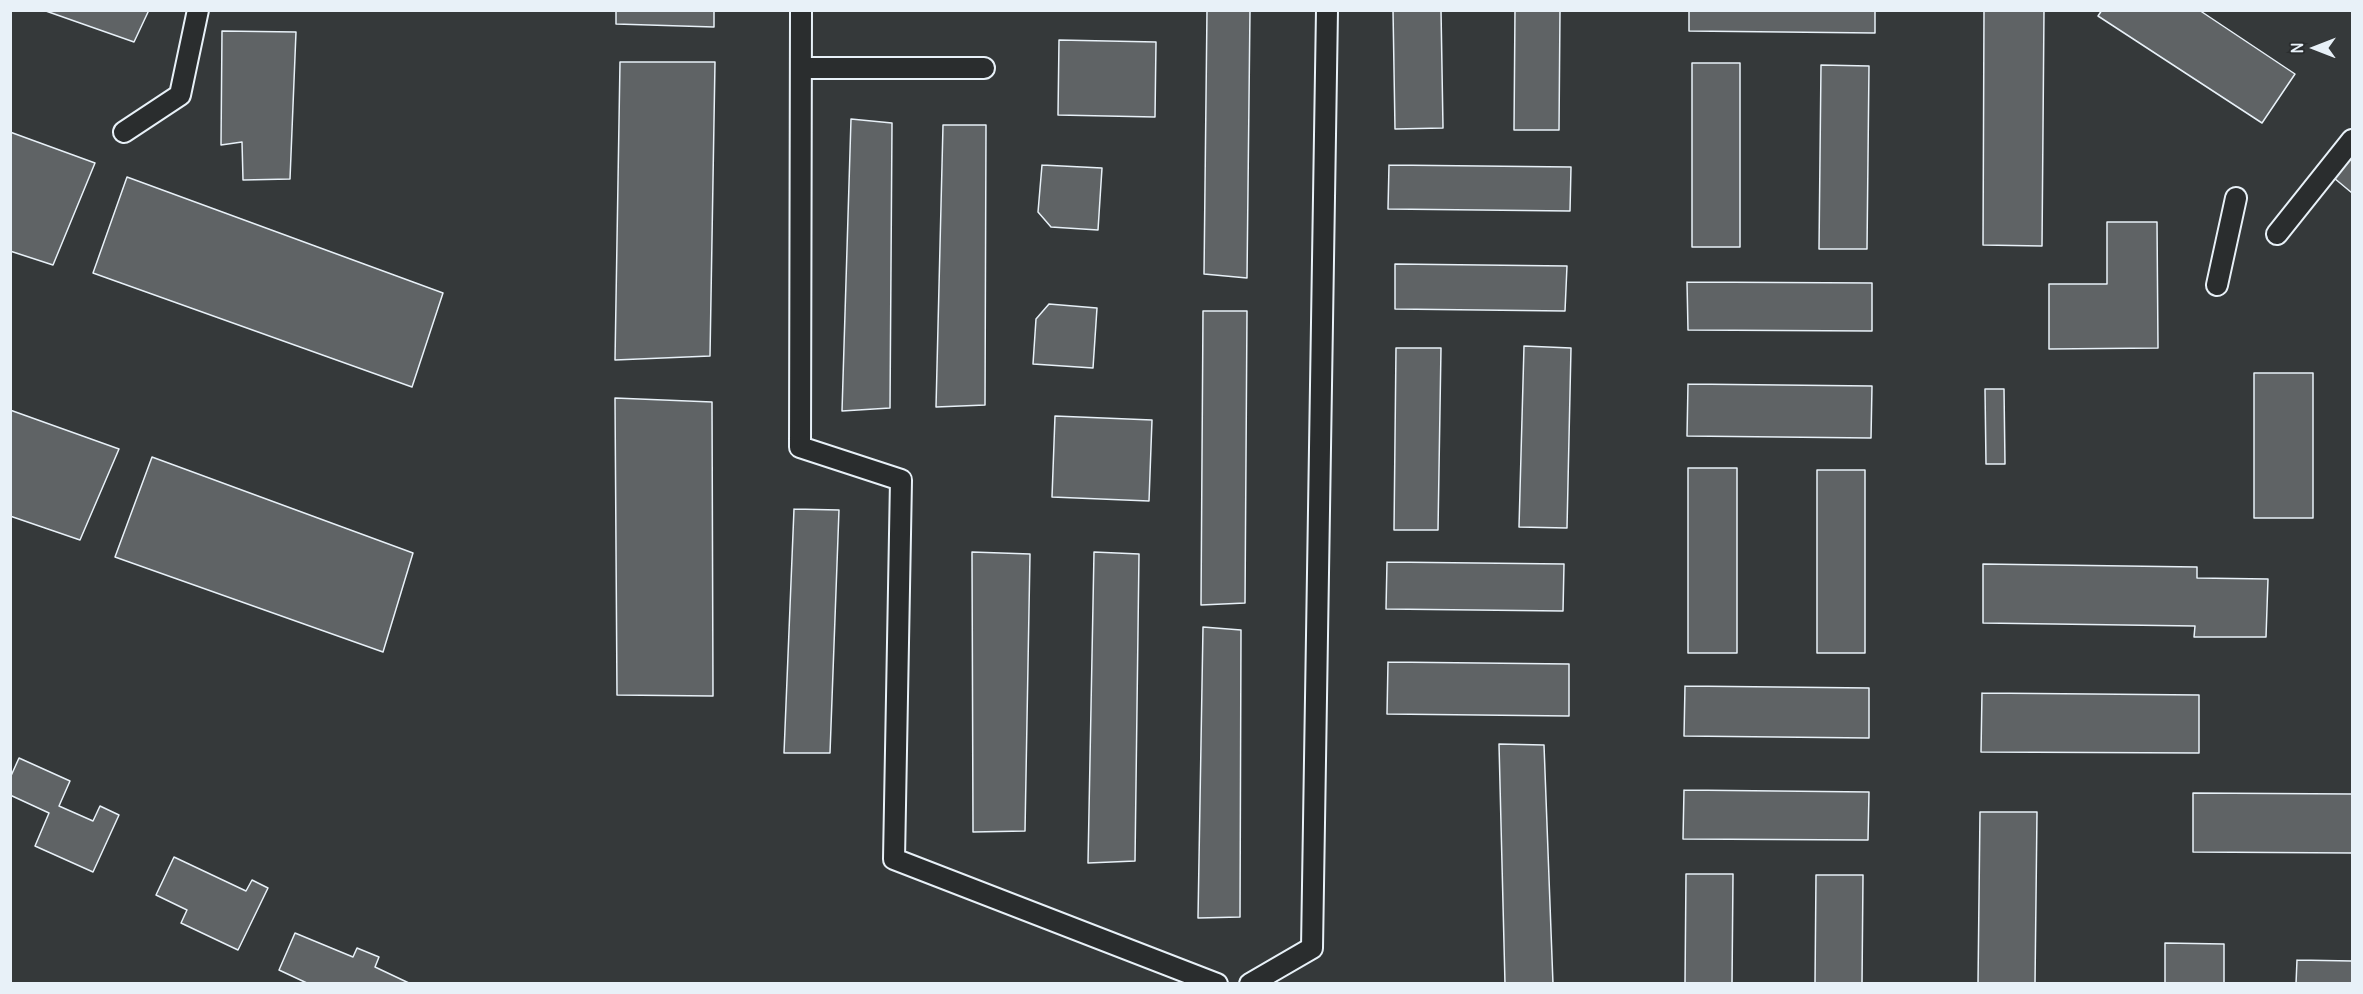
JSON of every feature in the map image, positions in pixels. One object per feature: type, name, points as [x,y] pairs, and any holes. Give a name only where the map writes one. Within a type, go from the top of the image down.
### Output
[{"type":"lane","points":[[124,132],[180,95],[198,10]]},
{"type":"lane","points":[[801,10],[800,447],[901,480],[894,859],[1217,984]]},
{"type":"lane","points":[[1250,984],[1312,948],[1328,10]]},
{"type":"lane","points":[[801,68],[984,68]]},
{"type":"lane","points":[[2277,234],[2352,140]]},
{"type":"lane","points":[[2217,285],[2236,198]]},
{"type":"building","points":[[43,10],[149,10],[134,42]]},
{"type":"building","points":[[616,10],[714,10],[714,27],[616,24]]},
{"type":"building","points":[[1207,10],[1250,10],[1247,278],[1204,274]]},
{"type":"building","points":[[1393,10],[1441,10],[1443,128],[1395,129]]},
{"type":"building","points":[[1515,10],[1560,10],[1559,130],[1514,130]]},
{"type":"building","points":[[1689,10],[1875,10],[1875,33],[1689,31]]},
{"type":"building","points":[[1984,10],[2044,10],[2042,246],[1983,245]]},
{"type":"building","points":[[2102,10],[2199,10],[2295,74],[2262,123],[2098,16]]},
{"type":"building","points":[[222,31],[296,32],[290,179],[243,180],[242,142],[221,145]]},
{"type":"building","points":[[1059,40],[1156,42],[1155,117],[1058,115]]},
{"type":"building","points":[[620,62],[715,62],[710,356],[615,360]]},
{"type":"building","points":[[1692,63],[1740,63],[1740,247],[1692,247]]},
{"type":"building","points":[[1821,65],[1869,66],[1867,249],[1819,249]]},
{"type":"building","points":[[851,119],[892,123],[890,408],[842,411]]},
{"type":"building","points":[[943,125],[986,125],[985,405],[936,407]]},
{"type":"building","points":[[10,132],[95,163],[53,265],[10,251]]},
{"type":"building","points":[[2352,154],[2352,193],[2334,178]]},
{"type":"building","points":[[1042,165],[1102,168],[1098,230],[1051,227],[1038,212]]},
{"type":"building","points":[[1389,165],[1571,167],[1570,211],[1388,209]]},
{"type":"building","points":[[127,177],[443,293],[412,387],[93,273]]},
{"type":"building","points":[[2107,222],[2157,222],[2158,348],[2049,349],[2049,284],[2107,284]]},
{"type":"building","points":[[1395,264],[1567,266],[1565,311],[1395,309]]},
{"type":"building","points":[[1687,282],[1872,283],[1872,331],[1688,330]]},
{"type":"building","points":[[1049,304],[1097,308],[1093,368],[1033,364],[1036,319]]},
{"type":"building","points":[[1203,311],[1247,311],[1245,603],[1201,605]]},
{"type":"building","points":[[1524,346],[1571,348],[1567,528],[1519,527]]},
{"type":"building","points":[[1396,348],[1441,348],[1438,530],[1394,530]]},
{"type":"building","points":[[2254,373],[2313,373],[2313,518],[2254,518]]},
{"type":"building","points":[[1688,384],[1872,386],[1871,438],[1687,436]]},
{"type":"building","points":[[1985,389],[2004,389],[2005,464],[1986,464]]},
{"type":"building","points":[[615,398],[712,402],[713,696],[617,695]]},
{"type":"building","points":[[10,410],[119,449],[80,540],[10,516]]},
{"type":"building","points":[[1055,416],[1152,420],[1149,501],[1052,497]]},
{"type":"building","points":[[152,457],[413,553],[383,652],[115,557]]},
{"type":"building","points":[[1688,468],[1737,468],[1737,653],[1688,653]]},
{"type":"building","points":[[1817,470],[1865,470],[1865,653],[1817,653]]},
{"type":"building","points":[[794,509],[839,510],[830,753],[784,753]]},
{"type":"building","points":[[972,552],[1030,554],[1025,831],[973,832]]},
{"type":"building","points":[[1094,552],[1139,554],[1135,861],[1088,863]]},
{"type":"building","points":[[1387,562],[1564,564],[1563,611],[1386,609]]},
{"type":"building","points":[[1983,564],[2197,567],[2197,578],[2268,579],[2266,637],[2194,637],[2195,626],[1983,623]]},
{"type":"building","points":[[1203,627],[1241,630],[1240,917],[1198,918]]},
{"type":"building","points":[[1388,662],[1569,664],[1569,716],[1387,714]]},
{"type":"building","points":[[1685,686],[1869,688],[1869,738],[1684,736]]},
{"type":"building","points":[[1982,693],[2199,695],[2199,753],[1981,752]]},
{"type":"building","points":[[1499,744],[1544,745],[1553,984],[1505,984]]},
{"type":"building","points":[[19,758],[70,781],[59,806],[93,821],[100,806],[119,815],[93,872],[35,846],[49,813],[10,795],[10,778]]},
{"type":"building","points":[[1684,790],[1869,792],[1868,840],[1683,839]]},
{"type":"building","points":[[2193,793],[2352,794],[2352,853],[2193,852]]},
{"type":"building","points":[[1980,812],[2037,812],[2035,984],[1978,984]]},
{"type":"building","points":[[174,857],[246,891],[252,880],[268,888],[238,950],[181,923],[187,910],[156,895]]},
{"type":"building","points":[[1686,874],[1733,874],[1732,984],[1685,984]]},
{"type":"building","points":[[1816,875],[1863,875],[1862,984],[1815,984]]},
{"type":"building","points":[[295,933],[353,957],[357,948],[379,957],[375,967],[411,984],[309,984],[279,970]]},
{"type":"building","points":[[2165,943],[2224,944],[2224,984],[2165,984]]},
{"type":"building","points":[[2297,960],[2352,961],[2352,984],[2296,984]]}]
